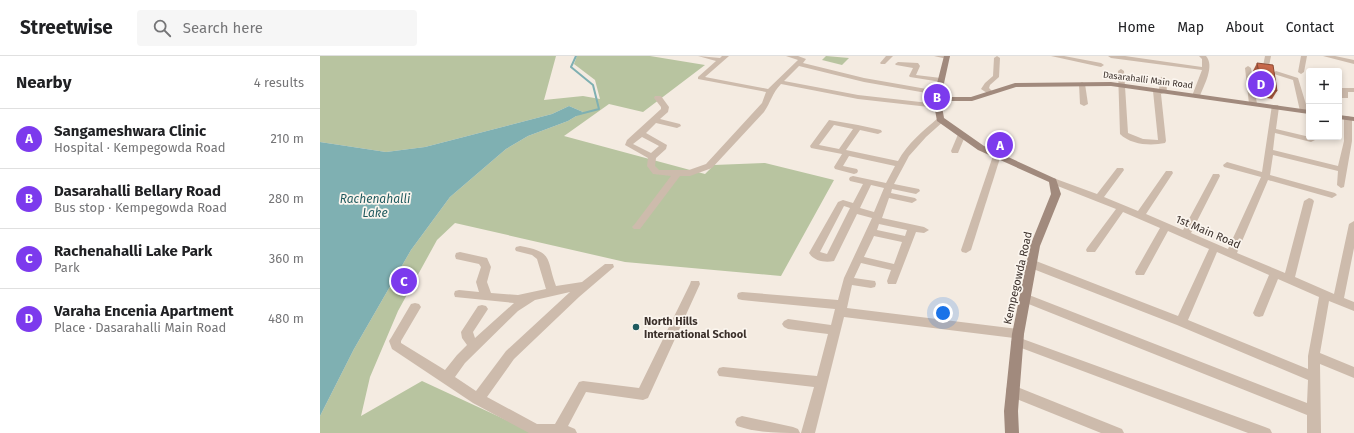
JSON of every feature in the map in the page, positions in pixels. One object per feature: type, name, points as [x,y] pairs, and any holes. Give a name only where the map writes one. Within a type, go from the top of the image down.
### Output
[{"type":"street","points":[[701,56],[724,58]]},
{"type":"street","points":[[789,56],[864,80],[937,99]]},
{"type":"street","points":[[883,63],[890,56]]},
{"type":"street","points":[[944,56],[937,99],[941,120],[981,148],[1053,181]]},
{"type":"street","points":[[1054,56],[1101,65]]},
{"type":"street","points":[[1111,56],[1136,58],[1206,69]]},
{"type":"street","points":[[1196,96],[1206,69],[1205,58],[1202,56]]},
{"type":"street","points":[[1266,66],[1268,56]]},
{"type":"street","points":[[1301,72],[1304,56]]},
{"type":"street","points":[[1326,56],[1354,62]]},
{"type":"street","points":[[724,58],[700,78],[770,91]]},
{"type":"street","points":[[990,93],[985,89],[987,84],[996,77],[997,58]]},
{"type":"street","points":[[641,133],[663,145],[663,147],[652,157],[651,164],[656,172],[690,172],[710,166],[762,110],[770,91],[804,61]]},
{"type":"street","points":[[898,64],[917,65],[912,76],[941,80]]},
{"type":"street","points":[[1248,68],[1253,104]]},
{"type":"street","points":[[1121,71],[1124,134],[1129,138],[1157,143],[1162,141],[1160,91],[1163,78]]},
{"type":"street","points":[[1276,73],[1296,79],[1306,111]]},
{"type":"street","points":[[780,82],[858,97],[937,99]]},
{"type":"street","points":[[1082,84],[1084,104]]},
{"type":"street","name":"Dasarahalli Main Road","points":[[937,99],[972,98],[1015,85],[1121,85],[1306,111]]},
{"type":"street","points":[[1345,96],[1344,90],[1354,90]]},
{"type":"street","points":[[652,157],[630,145],[630,142],[665,110],[665,107],[658,98]]},
{"type":"street","points":[[1231,255],[1266,175],[1275,107]]},
{"type":"street","points":[[1342,185],[1342,170],[1351,118]]},
{"type":"street","points":[[654,120],[677,126]]},
{"type":"street","points":[[808,433],[849,281],[887,190],[905,155],[923,135],[941,120]]},
{"type":"street","points":[[878,132],[832,122],[814,146],[900,164]]},
{"type":"street","points":[[858,127],[844,152],[838,167],[868,182],[912,200]]},
{"type":"street","points":[[1272,130],[1306,139]]},
{"type":"street","points":[[955,151],[962,134]]},
{"type":"street","points":[[1269,151],[1342,170]]},
{"type":"street","points":[[966,250],[996,155]]},
{"type":"street","points":[[1227,165],[1332,195]]},
{"type":"street","points":[[1099,198],[1120,170]]},
{"type":"street","points":[[637,227],[677,173]]},
{"type":"street","points":[[1140,216],[1169,173]]},
{"type":"street","points":[[1185,235],[1216,176]]},
{"type":"street","name":"1st Main Road","points":[[1053,181],[1099,198],[1354,307]]},
{"type":"street","name":"Kempegowda Road","points":[[1013,433],[1011,411],[1012,391],[1018,338],[1035,246],[1056,194],[1053,181]]},
{"type":"street","points":[[868,182],[855,209],[830,258],[816,255],[814,253],[841,204],[843,203],[855,209],[876,218],[924,230]]},
{"type":"street","points":[[887,190],[916,191]]},
{"type":"street","points":[[1289,279],[1309,201]]},
{"type":"street","points":[[1091,250],[1121,208]]},
{"type":"street","points":[[1338,300],[1354,224]]},
{"type":"street","points":[[1140,272],[1165,227]]},
{"type":"street","points":[[892,281],[913,228]]},
{"type":"street","points":[[870,232],[908,240]]},
{"type":"street","points":[[1181,322],[1214,248]]},
{"type":"street","points":[[520,249],[542,256],[545,262],[546,273],[552,291]]},
{"type":"street","points":[[460,256],[482,261],[486,267],[480,278],[481,288],[487,296]]},
{"type":"street","points":[[858,259],[897,268]]},
{"type":"street","points":[[1032,264],[1181,322],[1314,377]]},
{"type":"street","points":[[478,399],[510,355],[584,286],[610,267]]},
{"type":"street","points":[[1259,313],[1275,274]]},
{"type":"street","points":[[849,281],[871,284]]},
{"type":"street","points":[[415,307],[395,341],[396,346],[478,399],[536,430],[564,432],[583,386],[643,394],[695,284]]},
{"type":"street","points":[[459,294],[518,299],[552,291],[584,286]]},
{"type":"street","points":[[1314,433],[1314,356],[1325,294]]},
{"type":"street","points":[[447,378],[461,359],[514,308],[531,296]]},
{"type":"street","points":[[742,296],[841,308],[1018,338],[1265,433]]},
{"type":"street","points":[[1025,298],[1314,412]]},
{"type":"street","points":[[475,346],[468,338],[467,332],[482,309]]},
{"type":"street","points":[[788,324],[835,330]]},
{"type":"street","points":[[1314,356],[1354,373]]},
{"type":"street","points":[[723,372],[822,382]]},
{"type":"street","points":[[1012,391],[1117,433]]},
{"type":"street","points":[[742,422],[793,433]]},
{"type":"green space","points":[[320,56],[556,56],[544,100],[583,96],[600,99],[595,80],[574,64],[577,56],[650,56],[705,65],[643,112],[609,104],[564,136],[705,174],[714,165],[765,163],[834,180],[781,276],[625,262],[455,223],[437,240],[398,311],[370,377],[361,416],[422,381],[534,433],[320,433],[320,416],[354,349],[411,250],[450,197],[506,149],[528,136],[568,121],[583,112],[569,106],[552,114],[425,147],[386,152],[320,142]]},
{"type":"green space","points":[[826,56],[849,58],[842,65],[822,60]]},
{"type":"water","name":"Rachenahalli Lake","points":[[569,106],[583,112],[568,121],[528,136],[506,149],[450,197],[411,250],[354,349],[320,416],[320,142],[386,152],[425,147],[552,114]]},
{"type":"building","points":[[1257,63],[1273,65],[1277,91],[1262,88]]},
{"type":"waterway","points":[[576,56],[571,67],[593,85],[599,109],[576,115]]},
{"type":"place","name":"Varaha Encenia Apartment","points":[[1261,84]]},
{"type":"place","name":"Dasarahalli Bellary Road","points":[[937,97]]},
{"type":"place","name":"Sangameshwara Clinic","points":[[1000,145]]},
{"type":"place","name":"Rachenahalli Lake Park","points":[[404,281]]},
{"type":"place","name":"North Hills International School","points":[[636,327]]}]
